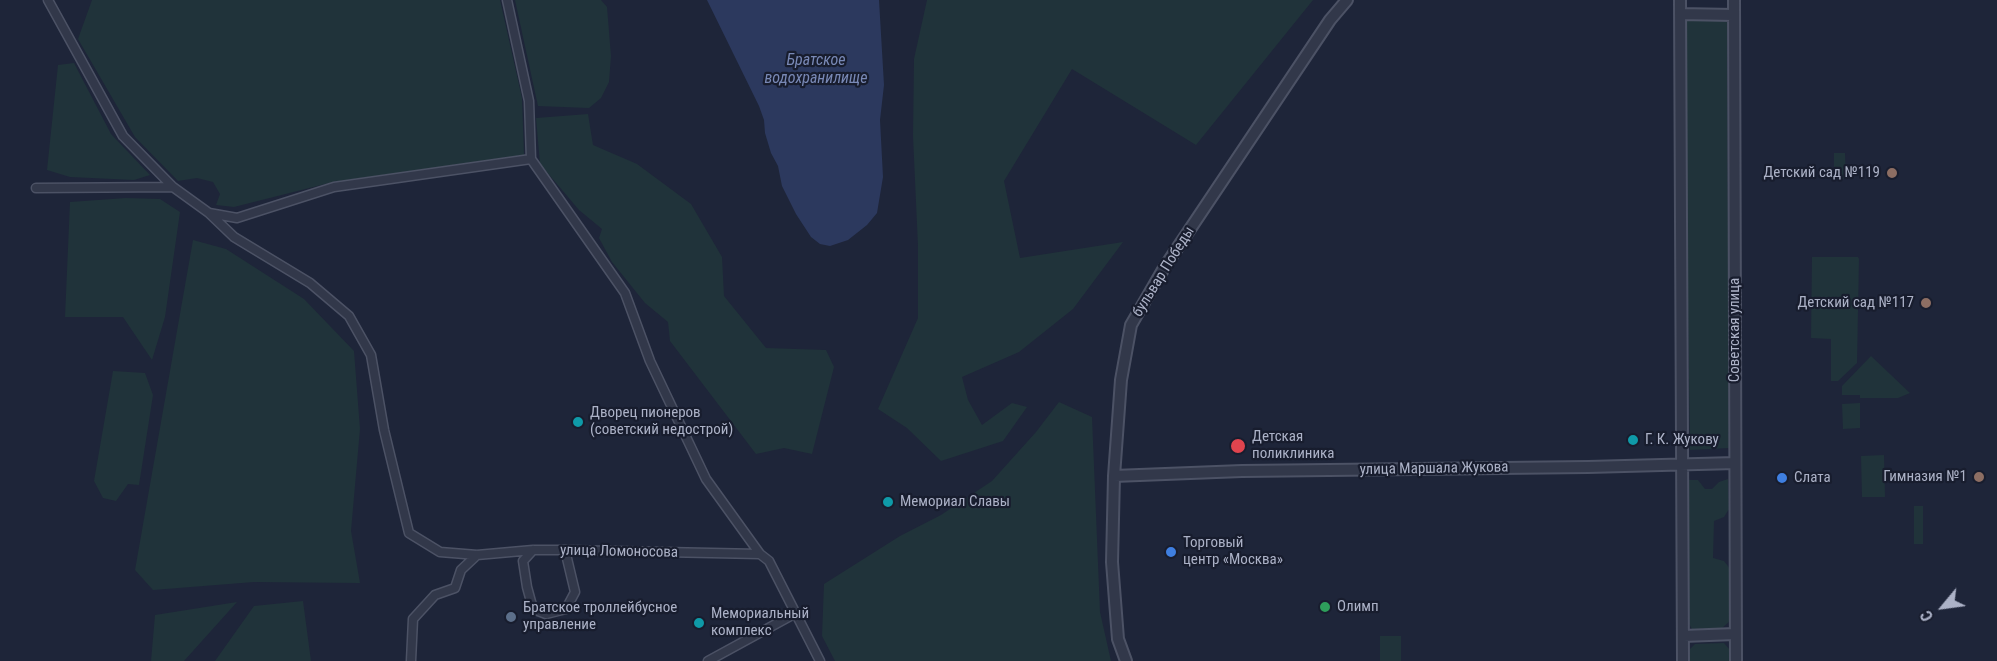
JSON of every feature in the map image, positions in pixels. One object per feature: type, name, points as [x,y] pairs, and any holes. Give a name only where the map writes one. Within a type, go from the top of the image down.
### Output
[{"type":"street","name":"улица Ломоносова","points":[[48,0],[123,136],[173,187],[209,213],[234,237],[310,283],[349,316],[371,355],[384,430],[409,533],[440,552],[477,555],[533,550],[760,554]]},
{"type":"street","points":[[507,0],[529,101],[531,159],[625,293],[650,361],[706,480],[760,554],[769,561],[820,661]]},
{"type":"street","name":"бульвар Победы","points":[[1126,661],[1118,639],[1112,562],[1114,476],[1121,380],[1131,325],[1154,282],[1330,20],[1347,0]]},
{"type":"street","points":[[1680,0],[1683,661]]},
{"type":"street","name":"Советская улица","points":[[1734,0],[1736,661]]},
{"type":"street","points":[[1680,14],[1734,15]]},
{"type":"street","points":[[209,213],[237,218],[334,187],[531,159]]},
{"type":"street","points":[[36,188],[173,187]]},
{"type":"street","name":"улица Маршала Жукова","points":[[1114,476],[1242,471],[1735,463]]},
{"type":"street","points":[[533,550],[523,561],[527,586],[533,609],[546,614],[566,609],[575,592],[565,550]]},
{"type":"street","points":[[411,661],[413,619],[435,595],[455,588],[461,570],[477,555]]},
{"type":"street","points":[[708,661],[796,613]]},
{"type":"street","points":[[1683,636],[1736,634]]},
{"type":"shaded area","points":[[92,0],[500,0],[522,98],[524,155],[333,182],[234,207],[216,205],[220,194],[213,182],[197,178],[178,181],[135,137],[78,39]]},
{"type":"shaded area","points":[[515,0],[601,0],[607,7],[611,56],[609,82],[601,98],[589,108],[538,106]]},
{"type":"shaded area","points":[[927,0],[1313,0],[1196,145],[1072,69],[1004,181],[1020,258],[1123,242],[1073,309],[1019,352],[962,377],[968,400],[982,425],[1012,403],[1027,407],[1003,441],[941,461],[907,428],[878,409],[918,318],[918,246],[913,136],[914,59]]},
{"type":"shaded area","points":[[1684,20],[1727,20],[1729,448],[1690,450]]},
{"type":"shaded area","points":[[74,63],[111,134],[150,175],[134,180],[70,177],[47,170],[58,65]]},
{"type":"shaded area","points":[[588,114],[593,145],[637,164],[691,204],[722,257],[724,296],[766,348],[826,350],[834,367],[812,454],[784,448],[756,454],[670,341],[668,322],[645,303],[612,262],[599,238],[602,229],[579,210],[540,164],[536,118]]},
{"type":"shaded area","points":[[1834,153],[1845,153],[1846,179],[1834,179]]},
{"type":"shaded area","points":[[126,198],[160,199],[180,212],[165,317],[152,360],[123,317],[65,317],[70,202]]},
{"type":"shaded area","points":[[193,240],[226,249],[304,299],[354,351],[360,429],[351,531],[360,583],[254,582],[153,590],[135,570]]},
{"type":"shaded area","points":[[1812,257],[1858,257],[1859,259],[1857,363],[1838,381],[1831,381],[1831,339],[1811,338]]},
{"type":"shaded area","points":[[1871,356],[1910,393],[1898,398],[1860,398],[1860,395],[1842,395],[1842,386]]},
{"type":"shaded area","points":[[113,371],[145,373],[153,395],[139,485],[128,484],[116,501],[103,498],[94,481]]},
{"type":"shaded area","points":[[1059,402],[1092,417],[1100,612],[1111,661],[835,661],[822,636],[824,584],[900,536],[941,515],[992,481],[1036,432]]},
{"type":"shaded area","points":[[1860,403],[1860,428],[1843,429],[1842,404]]},
{"type":"shaded area","points":[[1884,455],[1885,497],[1862,497],[1861,456]]},
{"type":"shaded area","points":[[1728,479],[1729,509],[1724,517],[1714,521],[1713,558],[1724,561],[1731,570],[1730,621],[1722,628],[1692,629],[1689,624],[1689,480],[1698,480],[1705,489],[1712,489],[1719,482]]},
{"type":"shaded area","points":[[1914,506],[1923,506],[1923,544],[1914,544]]},
{"type":"shaded area","points":[[303,601],[311,661],[215,661],[254,606]]},
{"type":"shaded area","points":[[237,602],[184,661],[151,661],[155,615]]},
{"type":"shaded area","points":[[1380,636],[1401,636],[1401,661],[1380,661]]},
{"type":"shaded area","points":[[1724,643],[1730,650],[1730,661],[1689,661],[1689,650],[1695,644]]},
{"type":"water","name":"Братское водохранилище","points":[[707,0],[879,0],[884,85],[880,120],[883,177],[877,213],[867,225],[848,240],[830,246],[820,244],[811,237],[796,214],[782,186],[759,106]]},
{"type":"place","name":"Детский сад №119","points":[[1892,173]]},
{"type":"place","name":"Детский сад №117","points":[[1926,303]]},
{"type":"place","name":"Дворец пионеров (советский недострой)","points":[[578,422]]},
{"type":"place","name":"Г. К. Жукову","points":[[1633,440]]},
{"type":"place","name":"Детская поликлиника","points":[[1238,446]]},
{"type":"place","name":"Гимназия №1","points":[[1979,477]]},
{"type":"place","name":"Слата","points":[[1782,478]]},
{"type":"place","name":"Мемориал Славы","points":[[888,502]]},
{"type":"place","name":"Торговый центр «Москва»","points":[[1171,552]]},
{"type":"place","name":"Олимп","points":[[1325,607]]},
{"type":"place","name":"Братское троллейбусное управление","points":[[511,617]]},
{"type":"place","name":"Мемориальный комплекс","points":[[699,623]]}]
